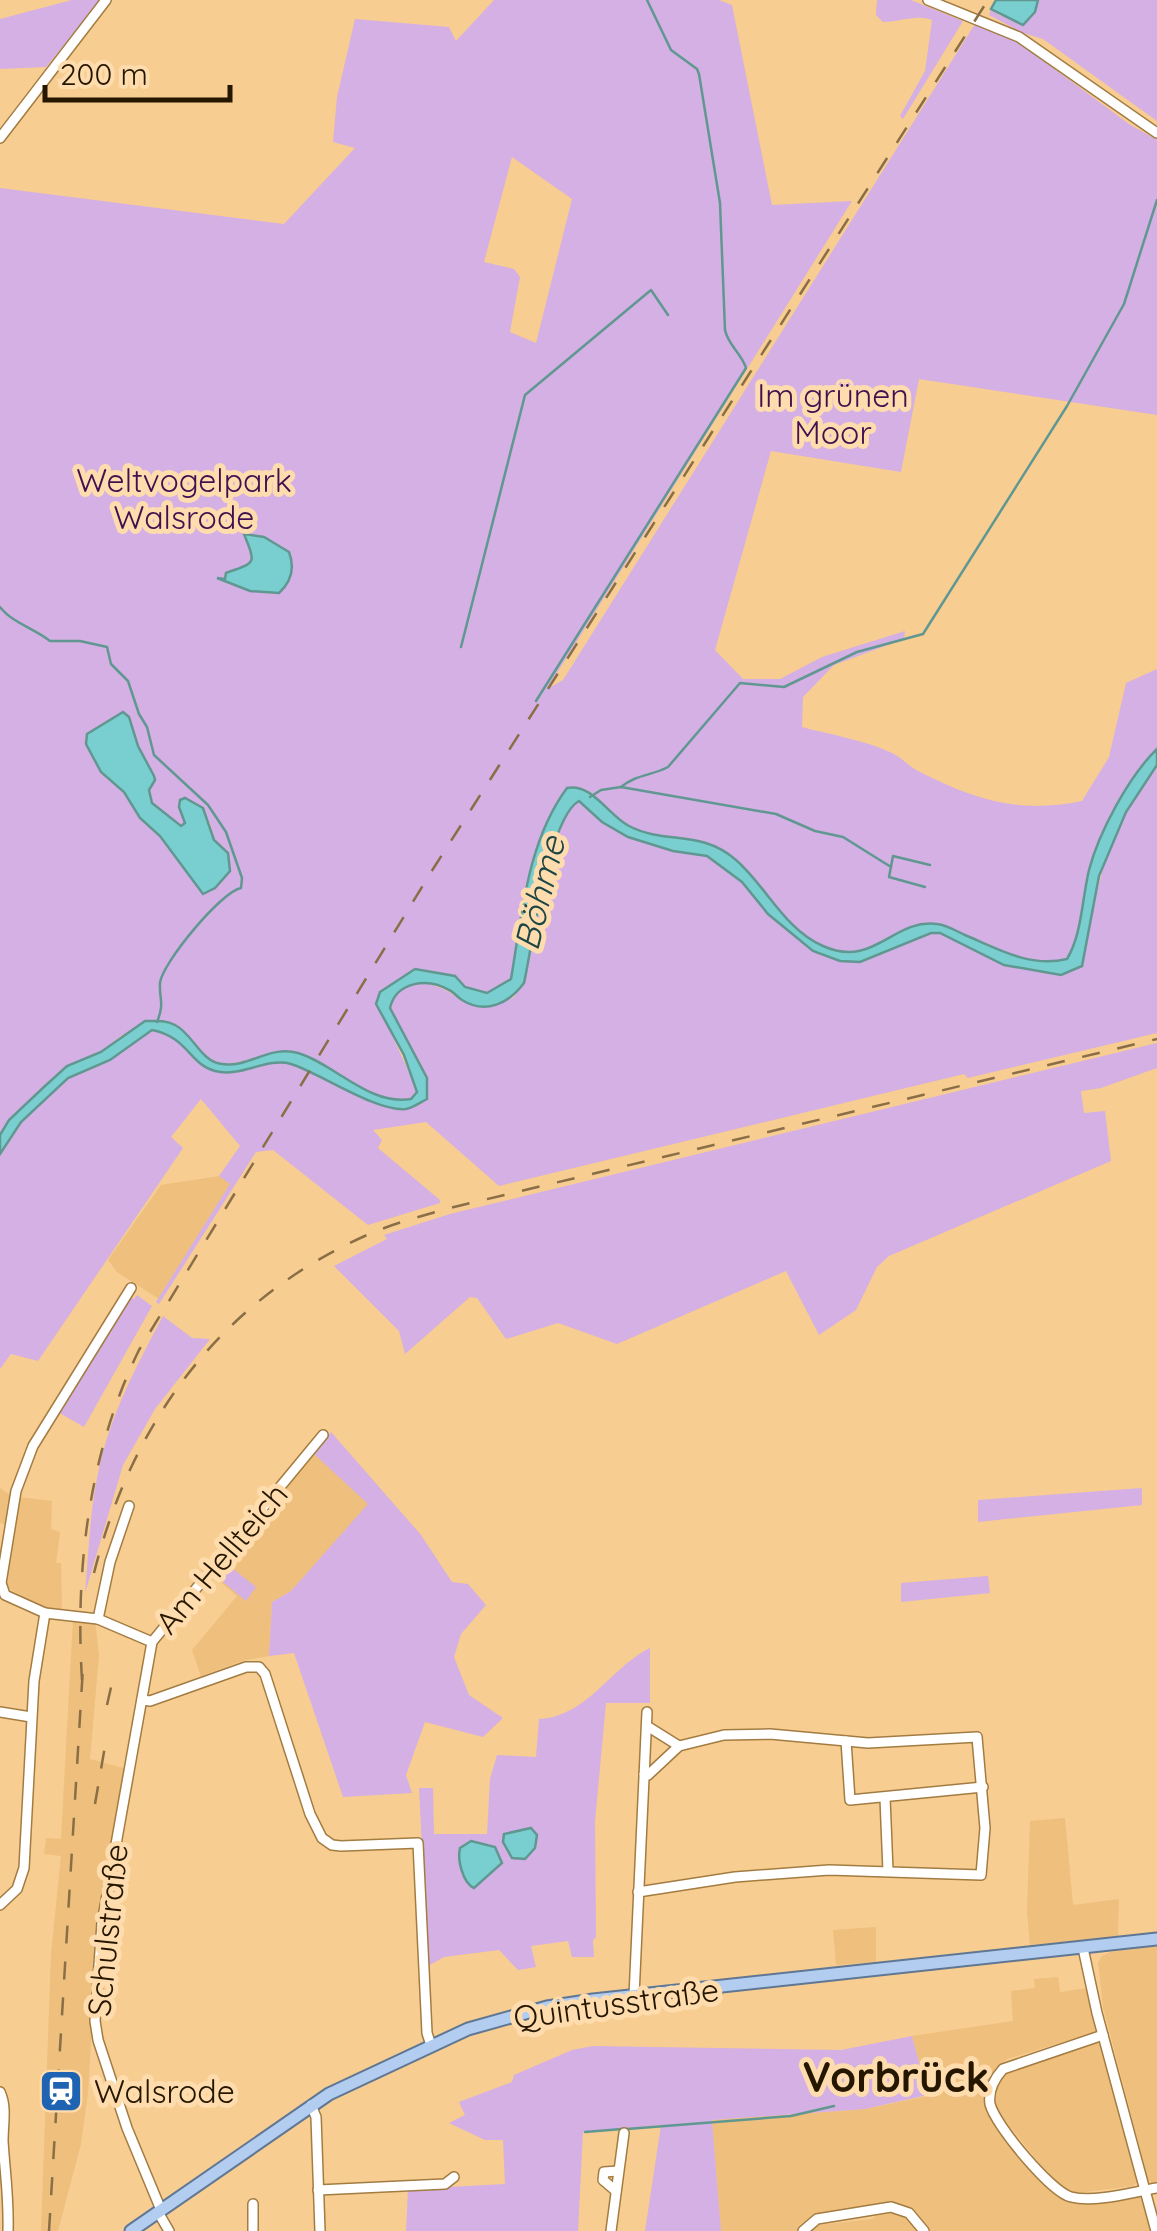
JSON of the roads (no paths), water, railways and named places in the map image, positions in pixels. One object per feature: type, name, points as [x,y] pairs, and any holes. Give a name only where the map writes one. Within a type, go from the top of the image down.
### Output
[{"type":"main road","name":"Quintusstraße","points":[[130,2231],[311,2105],[478,2026],[547,2007],[1157,1940]]},
{"type":"street","points":[[0,138],[106,0]]},
{"type":"street","points":[[928,0],[1026,42],[1157,133]]},
{"type":"street","points":[[0,1905],[17,1889],[24,1868],[31,1718],[46,1613],[10,1598],[2,1590],[18,1485],[33,1446],[130,1288]]},
{"type":"street","name":"Am Hellteich","points":[[46,1613],[98,1619],[152,1642],[322,1435]]},
{"type":"street","points":[[98,1619],[110,1562],[128,1506]]},
{"type":"street","name":"Schulstraße","points":[[152,1642],[102,1922],[96,2021],[98,2040],[127,2128],[169,2231]]},
{"type":"street","points":[[142,1700],[150,1701],[246,1667],[259,1668],[265,1674],[322,1838],[341,1846],[418,1843],[427,2033],[431,2045]]},
{"type":"street","points":[[0,1712],[31,1718]]},
{"type":"street","points":[[634,1996],[648,1712]]},
{"type":"street","points":[[647,1726],[679,1746]]},
{"type":"street","points":[[638,1892],[769,1874],[888,1871],[981,1875],[983,1787],[977,1737],[889,1743],[724,1735],[679,1746],[644,1774]]},
{"type":"street","points":[[846,1742],[850,1800],[983,1787]]},
{"type":"street","points":[[885,1798],[888,1871]]},
{"type":"street","points":[[1084,1948],[1103,2035],[1156,2231]]},
{"type":"street","points":[[1103,2035],[1002,2068],[992,2085],[990,2104],[1001,2124],[1060,2192],[1084,2198],[1157,2188]]},
{"type":"street","points":[[0,2092],[10,2193],[8,2231]]},
{"type":"street","points":[[311,2105],[316,2117],[320,2231]]},
{"type":"street","points":[[610,2231],[624,2133]]},
{"type":"street","points":[[318,2190],[445,2184],[454,2177]]},
{"type":"street","points":[[253,2204],[254,2231]]},
{"type":"street","points":[[802,2231],[816,2219],[891,2207],[909,2213],[924,2231]]},
{"type":"water","points":[[996,0],[1038,0],[1035,12],[1023,25],[991,9]]},
{"type":"water","points":[[244,534],[264,537],[289,552],[291,574],[279,593],[250,591],[217,578],[225,579],[226,573],[251,561]]},
{"type":"water","points":[[123,712],[129,717],[138,746],[154,776],[149,790],[152,803],[181,826],[185,823],[180,800],[185,798],[203,808],[214,840],[228,853],[230,871],[215,888],[203,894],[160,836],[140,818],[124,792],[101,772],[86,744],[87,734]]},
{"type":"water","name":"Böhme","points":[[1157,749],[1157,765],[1126,812],[1099,876],[1082,966],[1061,975],[1004,965],[940,933],[931,933],[860,962],[840,961],[813,951],[768,914],[742,882],[707,856],[673,851],[628,837],[602,822],[579,801],[568,812],[559,831],[524,983],[518,990],[496,1005],[480,1006],[440,986],[422,983],[406,987],[393,999],[390,1008],[427,1078],[427,1099],[409,1108],[394,1108],[291,1064],[215,1071],[199,1063],[173,1038],[152,1030],[110,1060],[68,1078],[21,1122],[0,1154],[0,1135],[9,1120],[45,1086],[67,1066],[101,1052],[145,1021],[175,1025],[215,1062],[241,1063],[288,1051],[312,1058],[381,1096],[411,1099],[417,1092],[404,1055],[376,1004],[380,992],[415,969],[455,976],[465,987],[487,993],[511,979],[535,855],[567,788],[584,790],[621,821],[643,832],[697,841],[723,850],[747,871],[787,919],[823,946],[856,951],[908,928],[937,924],[1027,959],[1067,959],[1076,939],[1089,870],[1100,839],[1126,789]]},
{"type":"water","points":[[531,1828],[537,1835],[535,1848],[525,1859],[512,1858],[503,1842],[504,1834]]},
{"type":"water","points":[[471,1841],[495,1847],[502,1863],[474,1888],[464,1876],[459,1859],[460,1848]]},
{"type":"waterway","points":[[536,701],[746,368],[725,330],[720,203],[699,74],[671,50],[647,0]]},
{"type":"waterway","points":[[621,787],[668,767],[740,683],[784,687],[857,652],[923,634],[1067,406],[1124,304],[1157,200]]},
{"type":"waterway","points":[[461,647],[525,395],[651,290],[668,315]]},
{"type":"waterway","points":[[0,607],[50,641],[80,641],[107,647],[111,664],[128,681],[154,755],[208,805],[226,832],[242,878],[241,888],[208,914],[171,960],[160,983],[157,1022]]},
{"type":"waterway","points":[[590,797],[601,790],[621,787],[776,814],[815,831],[843,837],[891,867]]},
{"type":"waterway","points":[[925,887],[889,877],[893,856],[930,865]]},
{"type":"waterway","points":[[627,2129],[791,2116],[834,2106]]},
{"type":"waterway","points":[[585,2132],[622,2129]]},
{"type":"railway","points":[[82,1680],[81,1596],[89,1511],[108,1429],[139,1350],[433,869],[988,0]]},
{"type":"railway","points":[[94,1573],[132,1465],[190,1371],[226,1330],[268,1294],[315,1262],[367,1235],[454,1207],[1157,1039]]},
{"type":"railway","points":[[49,2231],[83,1667]]},
{"type":"railway","points":[[107,1705],[114,1674]]},
{"type":"railway","points":[[95,1804],[105,1746]]},
{"type":"place","name":"Walsrode","points":[[61,2091]]},
{"type":"district","name":"Vorbrück","points":[[896,2076]]},
{"type":"park label","name":"Im grünen Moor","points":[[833,414]]},
{"type":"park label","name":"Weltvogelpark Walsrode","points":[[184,498]]}]
